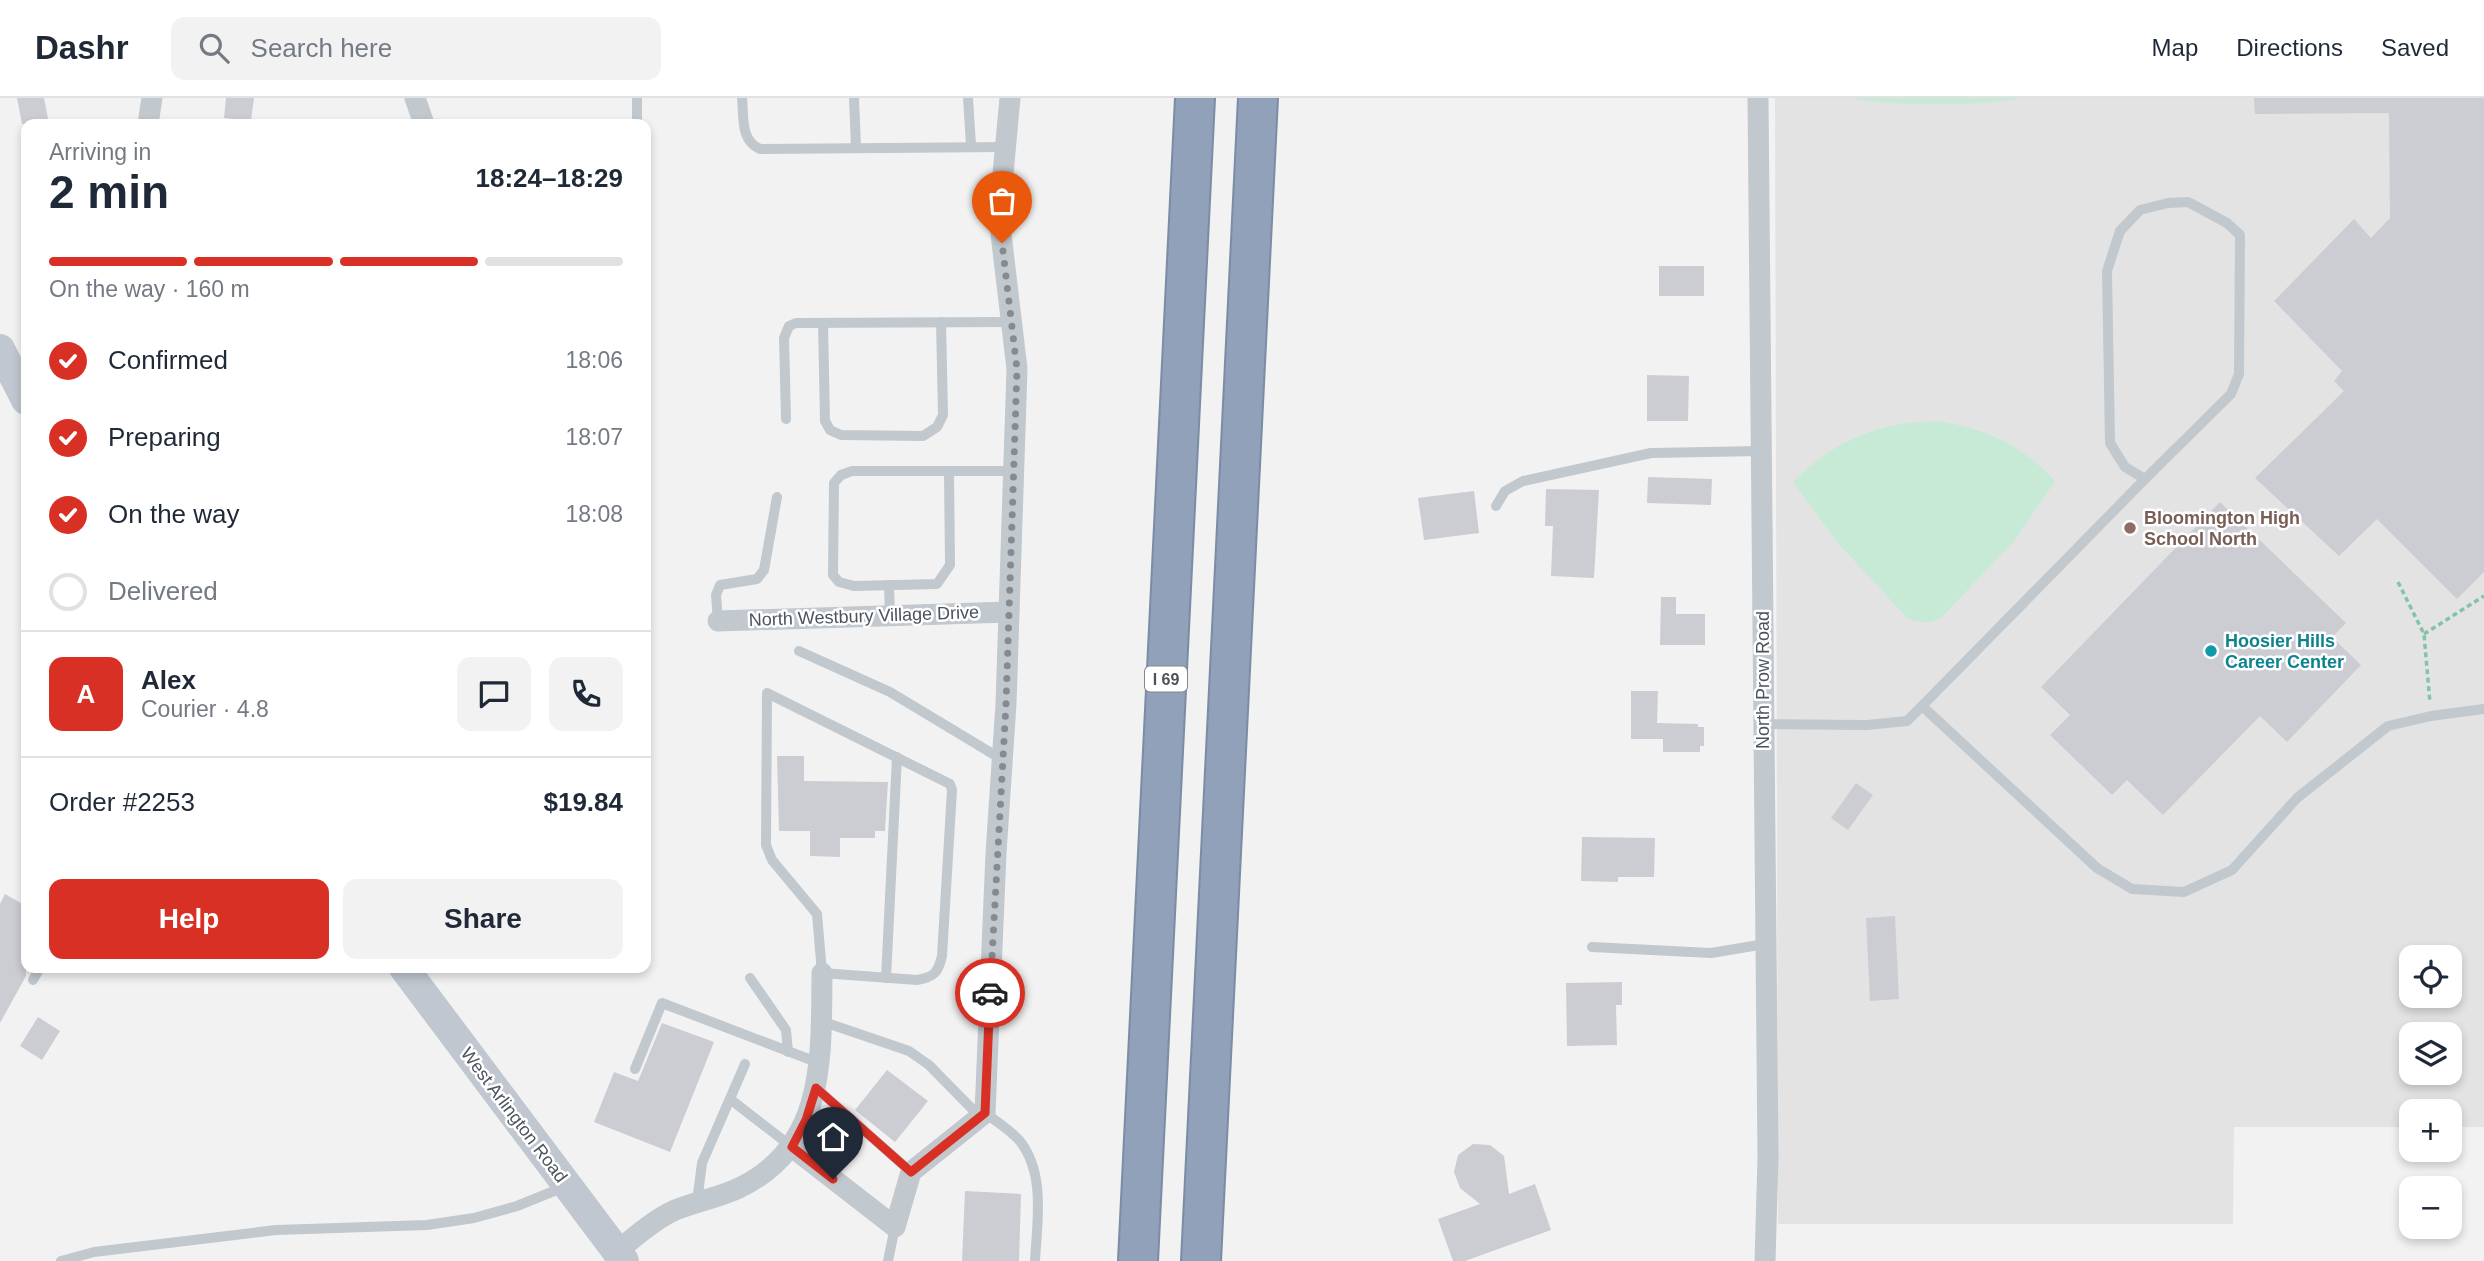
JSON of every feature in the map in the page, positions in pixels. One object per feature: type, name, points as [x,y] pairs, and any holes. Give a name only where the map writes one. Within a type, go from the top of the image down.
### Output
[{"type":"highway","name":"I 69","points":[[1138,1261],[1195,98]]},
{"type":"highway","points":[[1201,1261],[1258,98]]},
{"type":"street","points":[[149,119],[152,98]]},
{"type":"street","points":[[415,98],[422,119]]},
{"type":"street","points":[[792,1147],[895,1227],[911,1172],[983,1115],[1003,760],[1017,369],[999,217],[1010,98]]},
{"type":"street","name":"North Prow Road","points":[[1758,98],[1768,1157],[1765,1261]]},
{"type":"street","points":[[0,349],[21,390]]},
{"type":"street","name":"North Westbury Village Drive","points":[[718,621],[1009,612]]},
{"type":"street","name":"West Arlington Road","points":[[408,973],[620,1256]]},
{"type":"street","points":[[620,1256],[655,1221],[697,1202],[739,1188],[760,1175],[792,1147],[806,1120],[816,1088],[822,973]]},
{"type":"lane","points":[[637,98],[637,119]]},
{"type":"lane","points":[[742,98],[746,137],[751,145],[760,149],[1006,146]]},
{"type":"lane","points":[[854,98],[856,147]]},
{"type":"lane","points":[[968,98],[971,145]]},
{"type":"lane","points":[[1763,724],[1867,725],[1907,721],[2231,394],[2239,374],[2240,235],[2227,223],[2188,202],[2168,203],[2140,210],[2120,232],[2107,271],[2110,443],[2125,467],[2145,479]]},
{"type":"lane","points":[[822,323],[825,421],[830,430],[841,435],[923,436],[937,427],[943,415],[941,322]]},
{"type":"lane","points":[[786,419],[783,338],[789,326],[796,323],[1011,322]]},
{"type":"lane","points":[[1496,506],[1505,491],[1523,481],[1650,453],[1761,451]]},
{"type":"lane","points":[[949,471],[950,565],[945,577],[937,584],[854,586],[839,582],[833,575],[834,483],[841,475],[852,471],[949,471],[1013,471]]},
{"type":"lane","points":[[718,621],[716,595],[720,585],[757,579],[764,570],[777,497]]},
{"type":"lane","points":[[889,585],[890,615]]},
{"type":"lane","points":[[799,651],[890,692],[1003,760]]},
{"type":"lane","points":[[767,693],[897,757],[945,781],[953,790],[939,969],[933,977],[917,980],[822,973],[817,914],[772,860],[766,845],[767,693]]},
{"type":"lane","points":[[1922,706],[2097,868],[2132,889],[2184,892],[2232,870],[2297,798],[2388,726],[2431,716],[2484,709]]},
{"type":"lane","points":[[886,978],[897,757]]},
{"type":"lane","points":[[1592,947],[1711,953],[1765,944]]},
{"type":"lane","points":[[33,980],[37,973]]},
{"type":"lane","points":[[750,978],[786,1030],[789,1052]]},
{"type":"lane","points":[[635,1069],[662,1003],[819,1063]]},
{"type":"lane","points":[[821,1021],[909,1051],[929,1065],[983,1115],[1018,1139],[1030,1157],[1038,1198],[1035,1261]]},
{"type":"lane","points":[[697,1202],[702,1163],[745,1064]]},
{"type":"lane","points":[[816,1088],[911,1172]]},
{"type":"lane","points":[[730,1100],[792,1147]]},
{"type":"lane","points":[[61,1261],[94,1252],[276,1230],[427,1225],[474,1218],[516,1206],[567,1186]]},
{"type":"lane","points":[[892,1258],[895,1227]]},
{"type":"path","points":[[2398,582],[2424,634],[2431,716]]},
{"type":"path","points":[[2424,634],[2484,596]]},
{"type":"shaded area","name":"Bloomington High School North","points":[[1775,98],[2484,98],[2484,1127],[2462,1127],[2462,1099],[2399,1099],[2399,1127],[2234,1127],[2233,1224],[1778,1224]]},
{"type":"green space","points":[[1854,98],[2020,98],[1936,104],[1866,101]]},
{"type":"green space","points":[[1937,421],[1971,428],[2002,440],[2029,457],[2055,481],[2014,541],[1943,616],[1925,622],[1907,618],[1837,542],[1793,482],[1825,455],[1859,436],[1896,425]]},
{"type":"building","points":[[17,98],[44,98],[48,119],[21,119]]},
{"type":"building","points":[[226,98],[254,98],[251,119],[224,118]]},
{"type":"building","points":[[2254,98],[2484,98],[2484,572],[2457,599],[2377,519],[2339,556],[2255,478],[2344,391],[2334,381],[2342,371],[2274,301],[2354,219],[2371,238],[2390,218],[2389,113],[2255,114]]},
{"type":"building","points":[[1659,266],[1704,266],[1704,296],[1659,296]]},
{"type":"building","points":[[1647,375],[1689,376],[1688,421],[1647,421]]},
{"type":"building","points":[[1648,477],[1712,479],[1711,505],[1647,503]]},
{"type":"building","points":[[1546,489],[1599,490],[1594,578],[1551,576],[1553,526],[1545,526]]},
{"type":"building","points":[[1474,491],[1479,533],[1424,540],[1418,498]]},
{"type":"building","name":"Hoosier Hills Career Center","points":[[2220,502],[2346,623],[2332,637],[2361,665],[2287,742],[2260,716],[2163,815],[2127,780],[2112,795],[2050,735],[2070,715],[2041,687]]},
{"type":"building","points":[[1661,597],[1676,597],[1676,614],[1705,614],[1705,645],[1660,645]]},
{"type":"building","points":[[1631,691],[1658,691],[1657,723],[1698,724],[1698,727],[1704,727],[1704,746],[1700,746],[1700,752],[1663,752],[1663,739],[1631,739]]},
{"type":"building","points":[[777,756],[804,756],[804,781],[888,782],[885,831],[875,831],[875,838],[840,838],[840,857],[810,856],[810,831],[779,831]]},
{"type":"building","points":[[1856,783],[1873,795],[1848,830],[1831,818]]},
{"type":"building","points":[[1582,837],[1655,838],[1654,877],[1618,877],[1618,882],[1581,881]]},
{"type":"building","points":[[5,894],[21,903],[21,973],[26,973],[26,976],[0,1023],[0,904]]},
{"type":"building","points":[[1895,916],[1899,999],[1870,1001],[1866,918]]},
{"type":"building","points":[[1622,982],[1622,1005],[1616,1005],[1617,1045],[1567,1046],[1566,983]]},
{"type":"building","points":[[38,1017],[60,1031],[42,1060],[20,1046]]},
{"type":"building","points":[[662,1023],[714,1042],[670,1152],[594,1122],[614,1072],[638,1081]]},
{"type":"building","points":[[887,1070],[928,1101],[895,1142],[855,1110]]},
{"type":"building","points":[[1473,1144],[1490,1145],[1504,1156],[1509,1194],[1535,1184],[1551,1230],[1465,1261],[1453,1261],[1438,1219],[1480,1204],[1460,1188],[1454,1172],[1458,1155]]},
{"type":"building","points":[[965,1191],[1021,1194],[1019,1261],[962,1261]]},
{"type":"way so far","points":[[990,993],[1006,704],[1017,369],[1002,243]]},
{"type":"place","name":"Bloomington High School North","points":[[2130,528]]},
{"type":"place","name":"Hoosier Hills Career Center","points":[[2211,651]]},
{"type":"route","points":[[833,1179],[792,1147],[806,1120],[816,1088],[911,1172],[985,1113],[990,993]]}]
